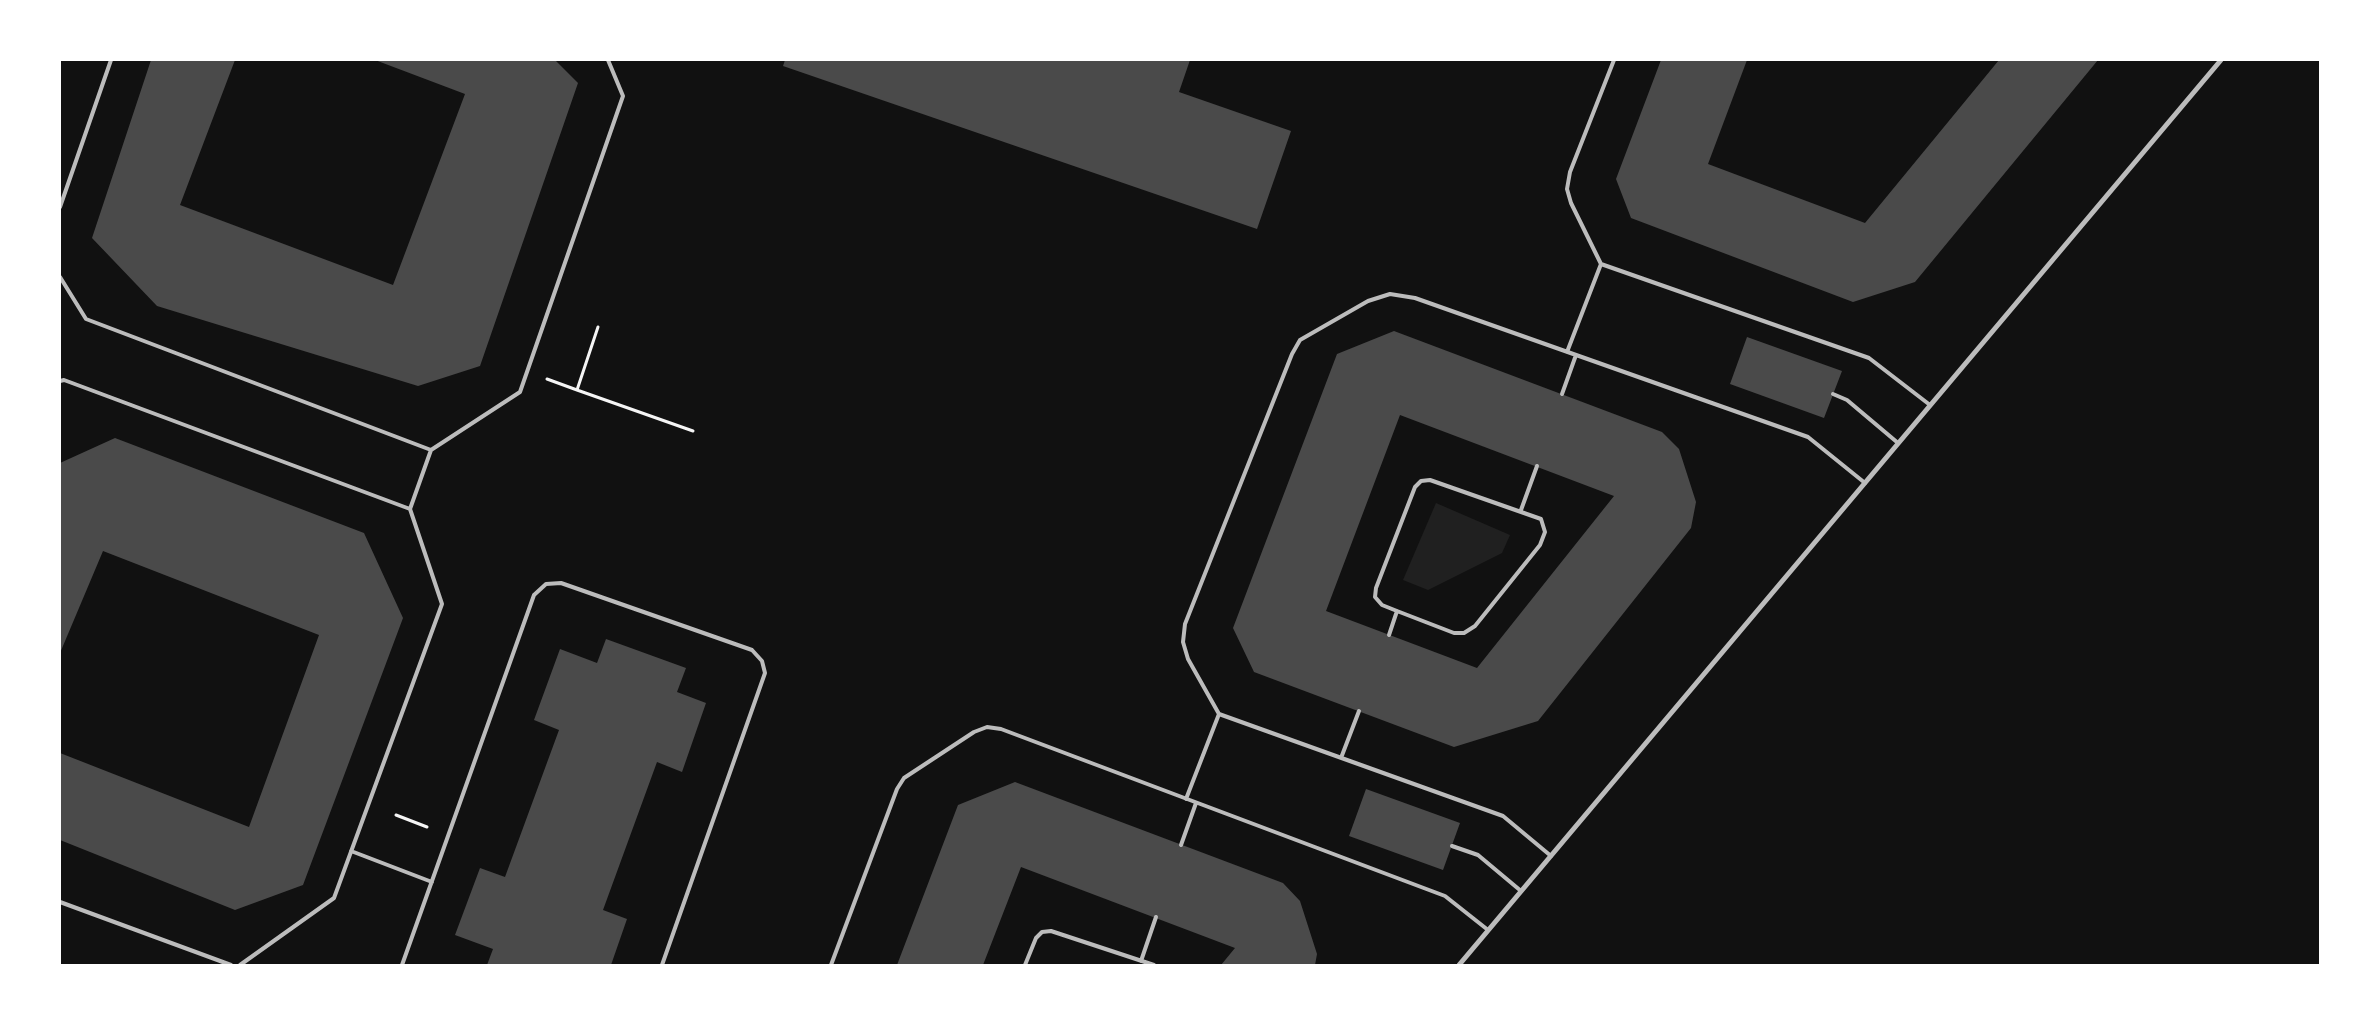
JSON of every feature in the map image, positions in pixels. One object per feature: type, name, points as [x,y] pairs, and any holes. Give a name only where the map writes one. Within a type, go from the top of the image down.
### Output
[{"type":"street","points":[[1459,965],[2221,60]]},
{"type":"lane","points":[[60,207],[111,60]]},
{"type":"lane","points":[[240,965],[334,898],[442,604],[410,509],[432,450],[520,392],[623,96],[608,60]]},
{"type":"lane","points":[[1614,60],[1570,172],[1567,188],[1571,203],[1601,264],[1869,358],[1930,405]]},
{"type":"lane","points":[[1567,352],[1601,264]]},
{"type":"lane","points":[[60,277],[86,319],[432,450]]},
{"type":"lane","points":[[1551,856],[1503,816],[1219,714],[1188,659],[1183,642],[1185,624],[1292,354],[1300,340],[1368,301],[1390,294],[1415,298],[1808,437],[1865,483]]},
{"type":"lane","points":[[1562,394],[1576,355]]},
{"type":"lane","points":[[60,382],[64,380],[410,509]]},
{"type":"lane","points":[[1833,394],[1847,400],[1898,443]]},
{"type":"lane","points":[[1521,510],[1536,466]]},
{"type":"lane","points":[[1430,480],[1521,510],[1541,519],[1545,532],[1543,539],[1475,626],[1464,633],[1454,633],[1397,611],[1382,605],[1375,597],[1376,588],[1415,488],[1421,481],[1430,480]]},
{"type":"lane","points":[[402,965],[534,595],[546,584],[561,583],[752,650],[762,661],[765,673],[662,965]]},
{"type":"lane","points":[[1388,635],[1397,611]]},
{"type":"lane","points":[[1342,758],[1360,711]]},
{"type":"lane","points":[[1186,799],[1219,714]]},
{"type":"lane","points":[[831,965],[897,789],[904,778],[914,769],[974,732],[987,727],[1001,729],[1445,896],[1488,930]]},
{"type":"lane","points":[[1181,845],[1196,803]]},
{"type":"lane","points":[[1452,846],[1478,855],[1521,891]]},
{"type":"lane","points":[[352,851],[432,882]]},
{"type":"lane","points":[[60,902],[231,965]]},
{"type":"lane","points":[[1141,961],[1156,917]]},
{"type":"lane","points":[[1025,965],[1036,938],[1042,932],[1051,930],[1154,965]]},
{"type":"path","points":[[578,390],[598,327]]},
{"type":"path","points":[[528,372],[693,431]]},
{"type":"path","points":[[396,815],[448,835]]},
{"type":"shaded area","points":[[1436,503],[1510,535],[1502,553],[1428,590],[1403,580]]},
{"type":"building","points":[[151,60],[235,60],[180,205],[393,285],[465,94],[375,60],[555,60],[578,83],[480,366],[418,386],[157,306],[92,238]]},
{"type":"building","points":[[785,60],[1190,60],[1179,92],[1291,131],[1257,229],[783,66]]},
{"type":"building","points":[[1661,60],[1747,60],[1708,164],[1865,223],[1999,60],[2098,60],[1915,282],[1853,302],[1631,218],[1616,179]]},
{"type":"building","points":[[1394,331],[1662,432],[1679,449],[1696,502],[1691,528],[1538,721],[1454,747],[1254,672],[1233,628],[1337,354]],"holes":[[[1400,415],[1614,496],[1477,668],[1326,611]]]},
{"type":"building","points":[[1747,337],[1842,371],[1824,418],[1730,384]]},
{"type":"building","points":[[115,438],[364,533],[403,618],[303,885],[235,910],[60,840],[60,753],[249,827],[319,635],[103,551],[60,653],[60,463]]},
{"type":"building","points":[[606,639],[686,668],[677,692],[706,703],[682,772],[657,762],[603,910],[627,919],[611,965],[487,965],[493,949],[455,935],[480,868],[505,877],[559,730],[534,720],[560,649],[597,663]]},
{"type":"building","points":[[1015,782],[1283,883],[1300,901],[1317,954],[1315,965],[1221,965],[1235,948],[1021,867],[983,965],[897,965],[958,805]]},
{"type":"building","points":[[1366,789],[1460,823],[1443,870],[1349,836]]}]
